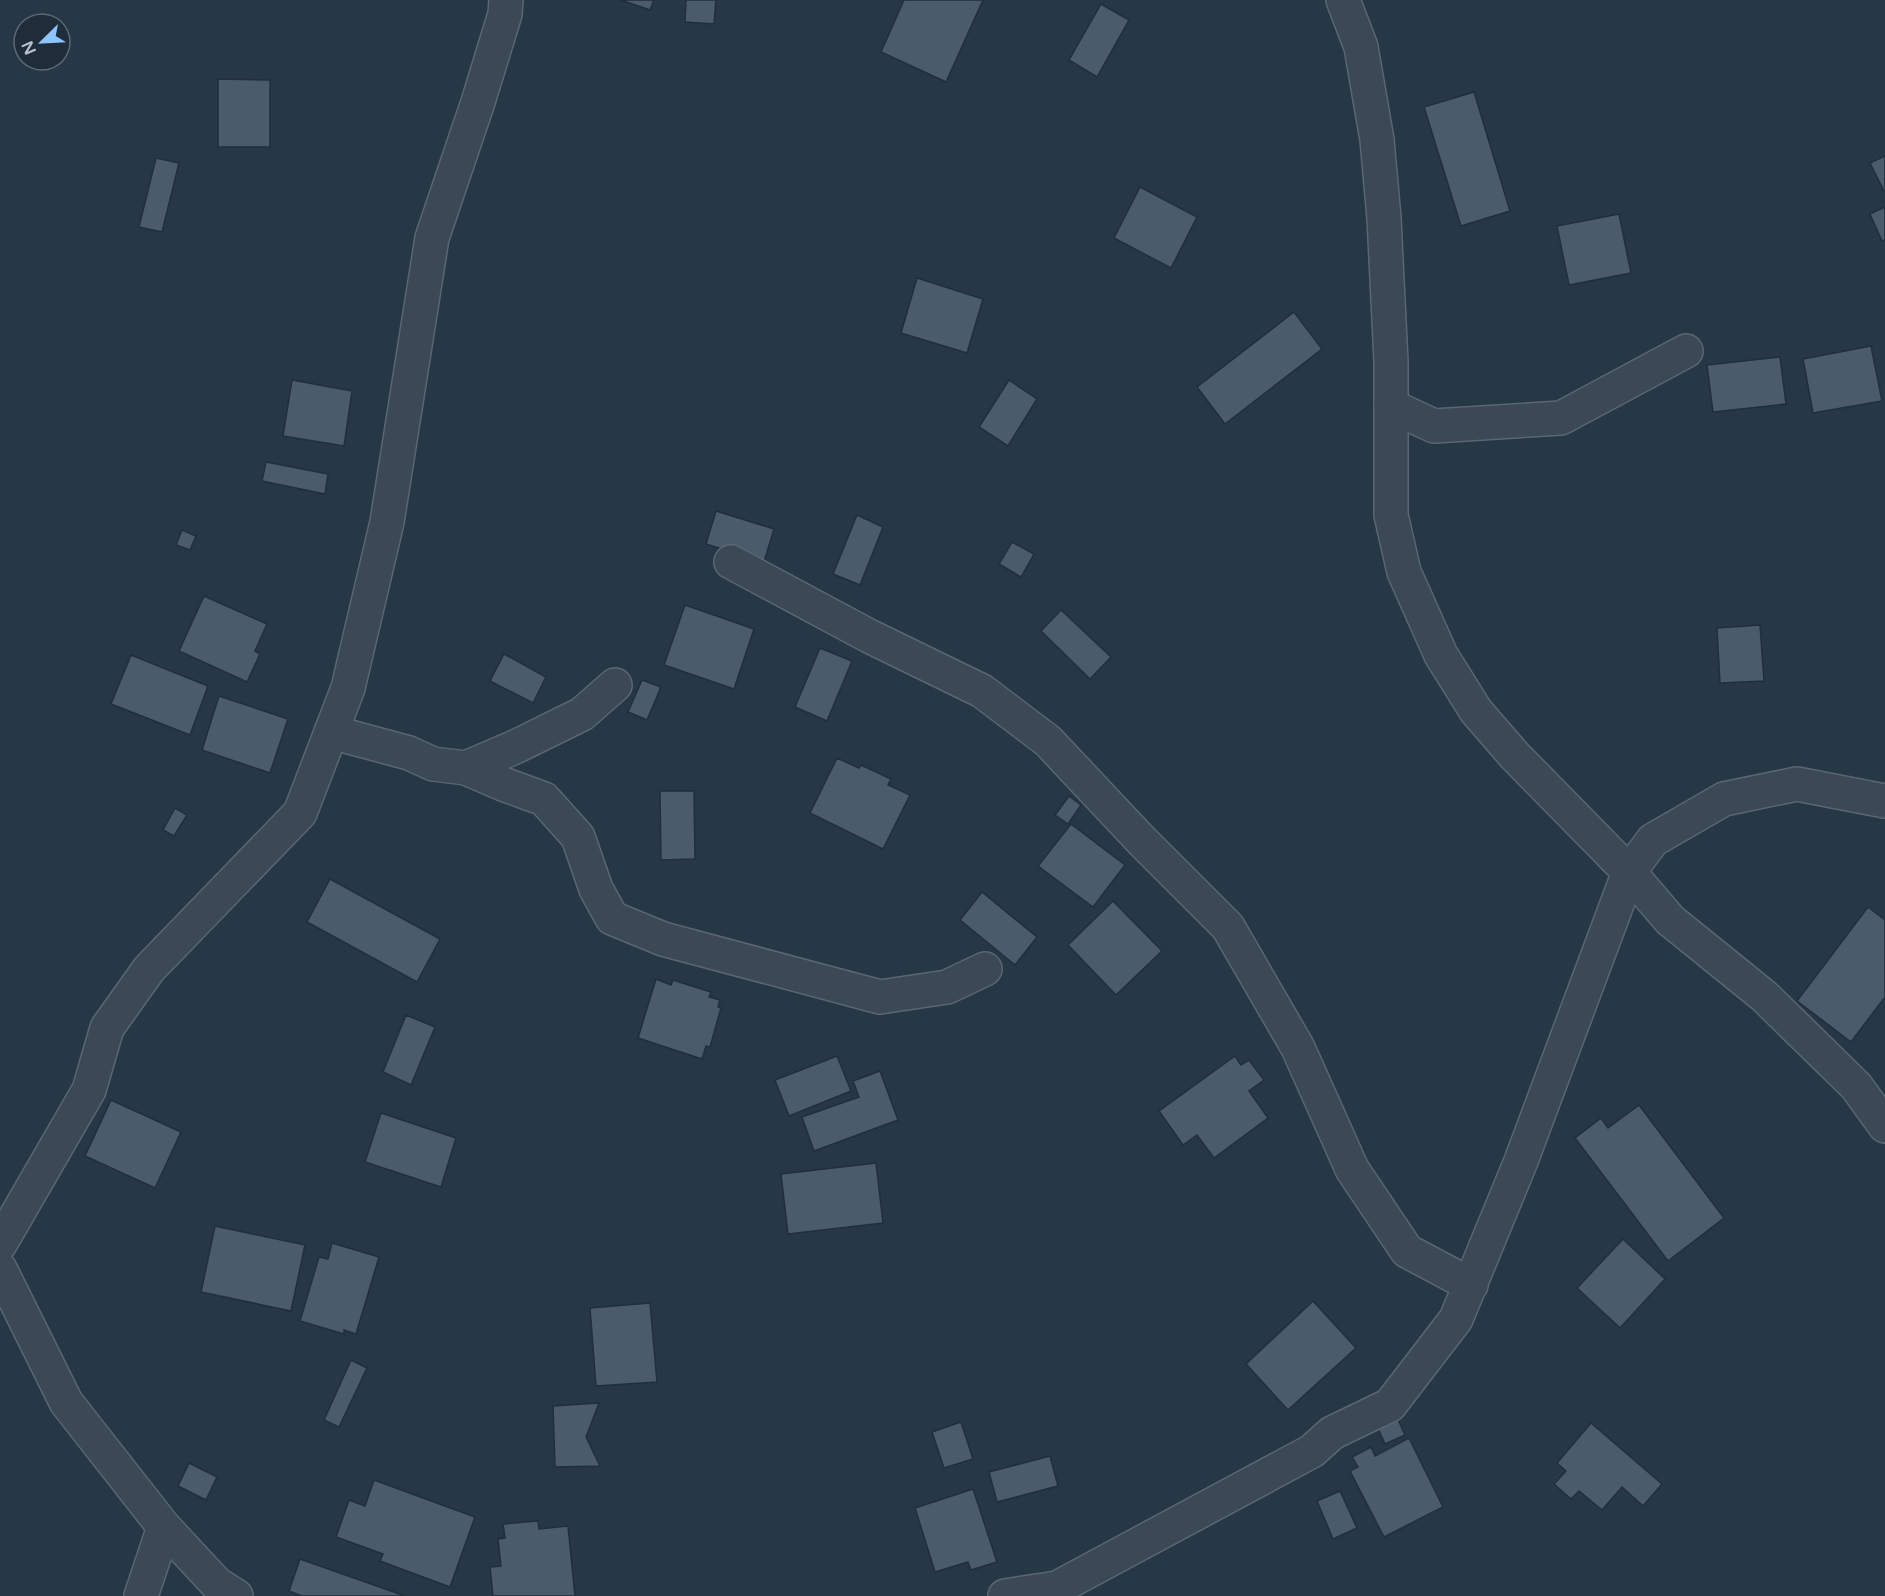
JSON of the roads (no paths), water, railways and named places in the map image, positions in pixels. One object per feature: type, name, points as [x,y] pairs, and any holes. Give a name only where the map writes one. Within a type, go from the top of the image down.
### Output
[{"type":"street","points":[[0,1244],[89,1090],[107,1028],[149,969],[300,813],[348,688],[387,522],[432,238],[478,102],[505,14],[506,0]]},
{"type":"street","points":[[1342,0],[1361,47],[1377,140],[1384,218],[1391,362],[1391,515],[1404,572],[1441,655],[1476,711],[1515,756],[1629,872],[1670,920],[1764,996],[1856,1086],[1885,1126]]},
{"type":"street","points":[[1391,406],[1434,426],[1561,418],[1686,351]]},
{"type":"street","points":[[731,562],[869,636],[982,692],[1048,741],[1142,841],[1228,927],[1298,1047],[1352,1169],[1407,1251],[1471,1285]]},
{"type":"street","points":[[465,768],[515,747],[582,714],[615,685]]},
{"type":"street","points":[[331,732],[409,753],[433,764],[465,768],[544,798],[578,837],[596,889],[612,918],[663,939],[880,997],[947,987],[986,969]]},
{"type":"street","points":[[1005,1596],[1060,1592],[1312,1451],[1332,1433],[1390,1405],[1456,1319],[1521,1161],[1629,872],[1653,840],[1724,799],[1797,784],[1885,801]]},
{"type":"street","points":[[0,1269],[66,1402],[164,1527],[217,1584],[236,1596]]},
{"type":"street","points":[[141,1596],[164,1527]]}]
